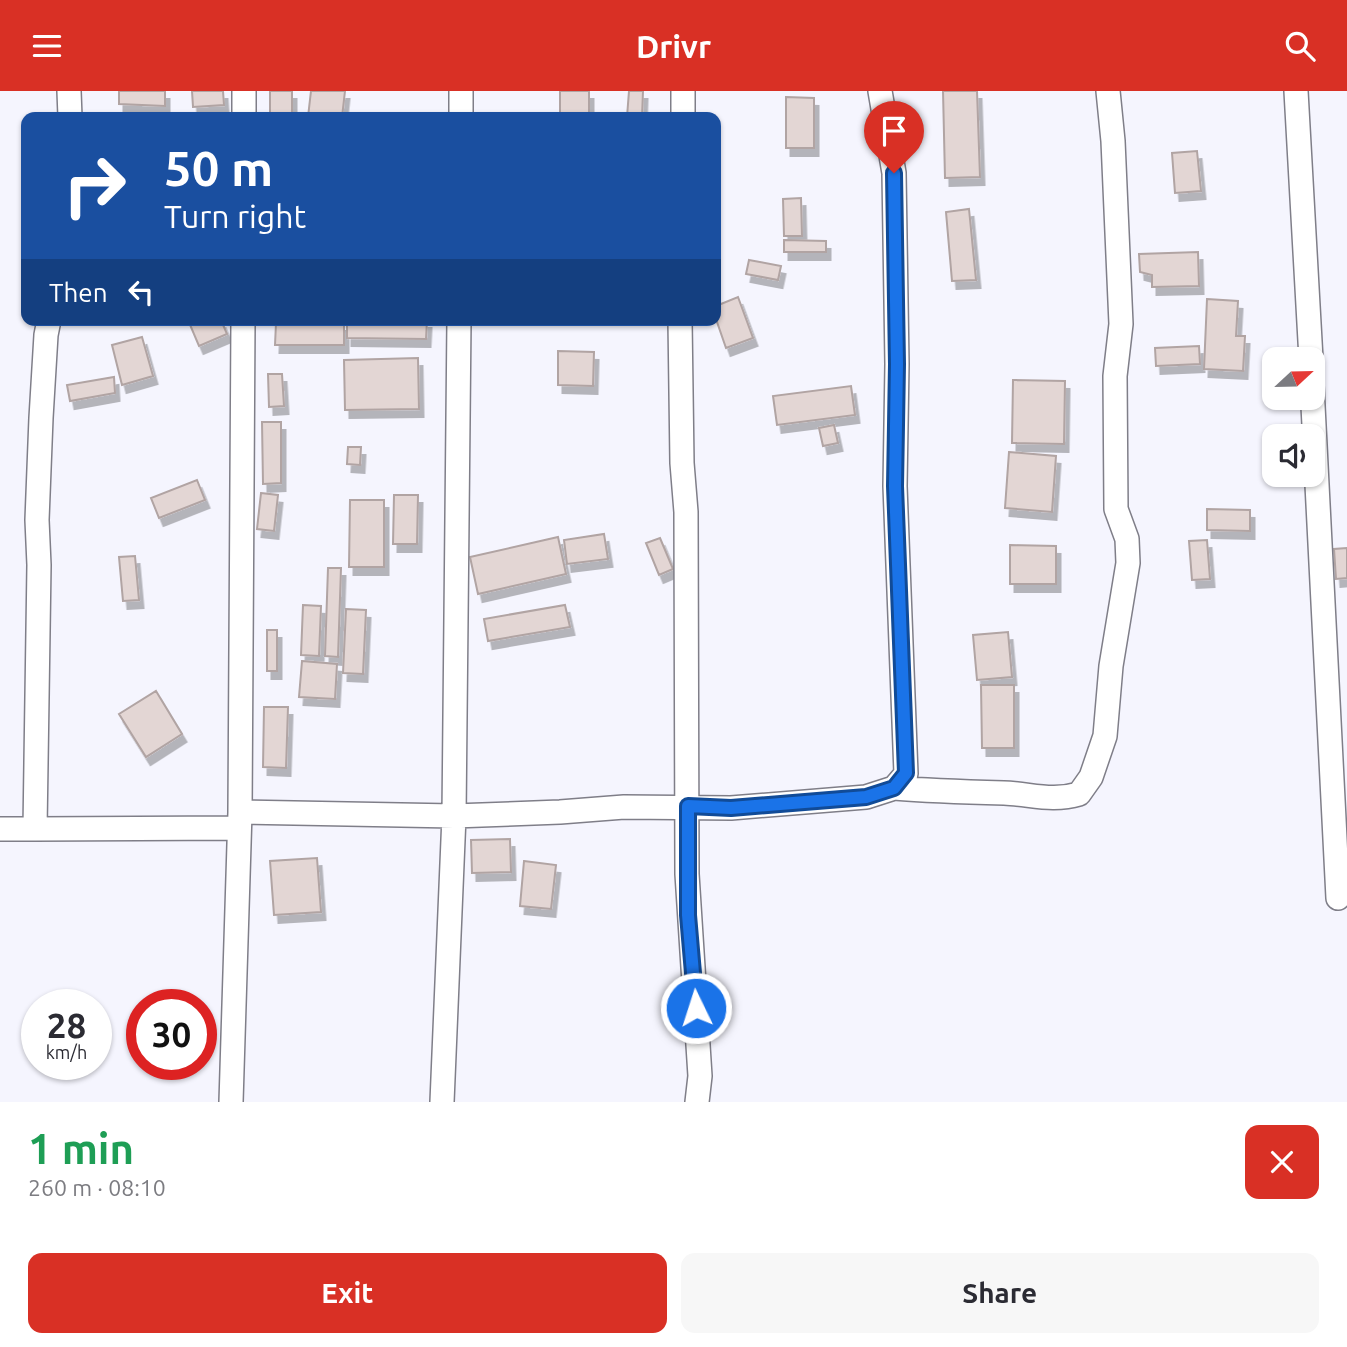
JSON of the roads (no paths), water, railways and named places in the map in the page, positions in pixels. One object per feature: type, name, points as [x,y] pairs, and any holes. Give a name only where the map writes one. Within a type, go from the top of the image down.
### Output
[{"type":"street","points":[[69,91],[70,112]]},
{"type":"street","points":[[244,91],[244,112]]},
{"type":"street","points":[[461,91],[461,112]]},
{"type":"street","points":[[683,91],[684,112]]},
{"type":"street","points":[[880,91],[894,173],[897,364],[895,486],[906,773],[894,788]]},
{"type":"street","points":[[0,828],[453,816],[625,807],[731,808],[866,797],[894,788],[967,794],[1006,793],[1061,799],[1079,794],[1091,777],[1105,736],[1111,666],[1128,563],[1127,539],[1116,509],[1115,376],[1121,324],[1113,141],[1108,91]]},
{"type":"street","points":[[1296,91],[1310,347]]},
{"type":"street","points":[[35,829],[39,565],[37,520],[48,326]]},
{"type":"street","points":[[231,1102],[239,820],[243,326]]},
{"type":"street","points":[[442,1102],[453,816],[459,326]]},
{"type":"street","points":[[680,326],[682,463],[686,512],[687,874],[700,1076],[697,1102]]},
{"type":"street","points":[[1313,410],[1338,898]]}]
